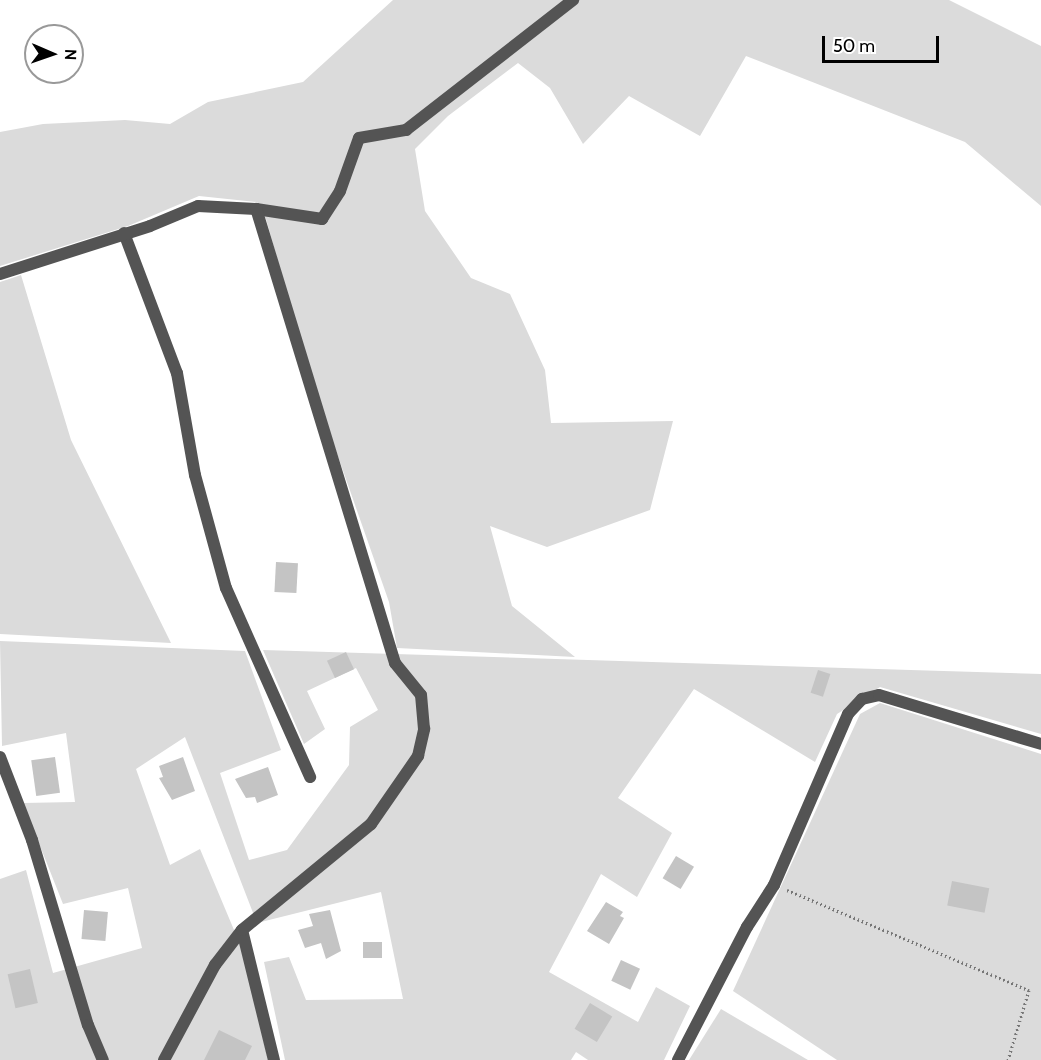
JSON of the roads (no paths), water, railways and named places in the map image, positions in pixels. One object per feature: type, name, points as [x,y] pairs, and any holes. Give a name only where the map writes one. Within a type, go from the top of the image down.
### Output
[{"type":"street","points":[[0,274],[198,206],[256,209],[322,219],[340,191],[359,138],[406,130],[573,0]]},
{"type":"street","points":[[164,1060],[215,965],[242,930],[371,824],[418,756],[424,729],[421,695],[395,663],[256,209]]},
{"type":"street","points":[[124,233],[177,373],[195,476],[226,588],[310,777]]},
{"type":"street","points":[[678,1060],[747,927],[774,885],[848,714],[862,699],[879,695],[1041,744]]},
{"type":"street","points":[[0,757],[32,840],[88,1025],[103,1060]]},
{"type":"street","points":[[242,930],[274,1060]]}]
